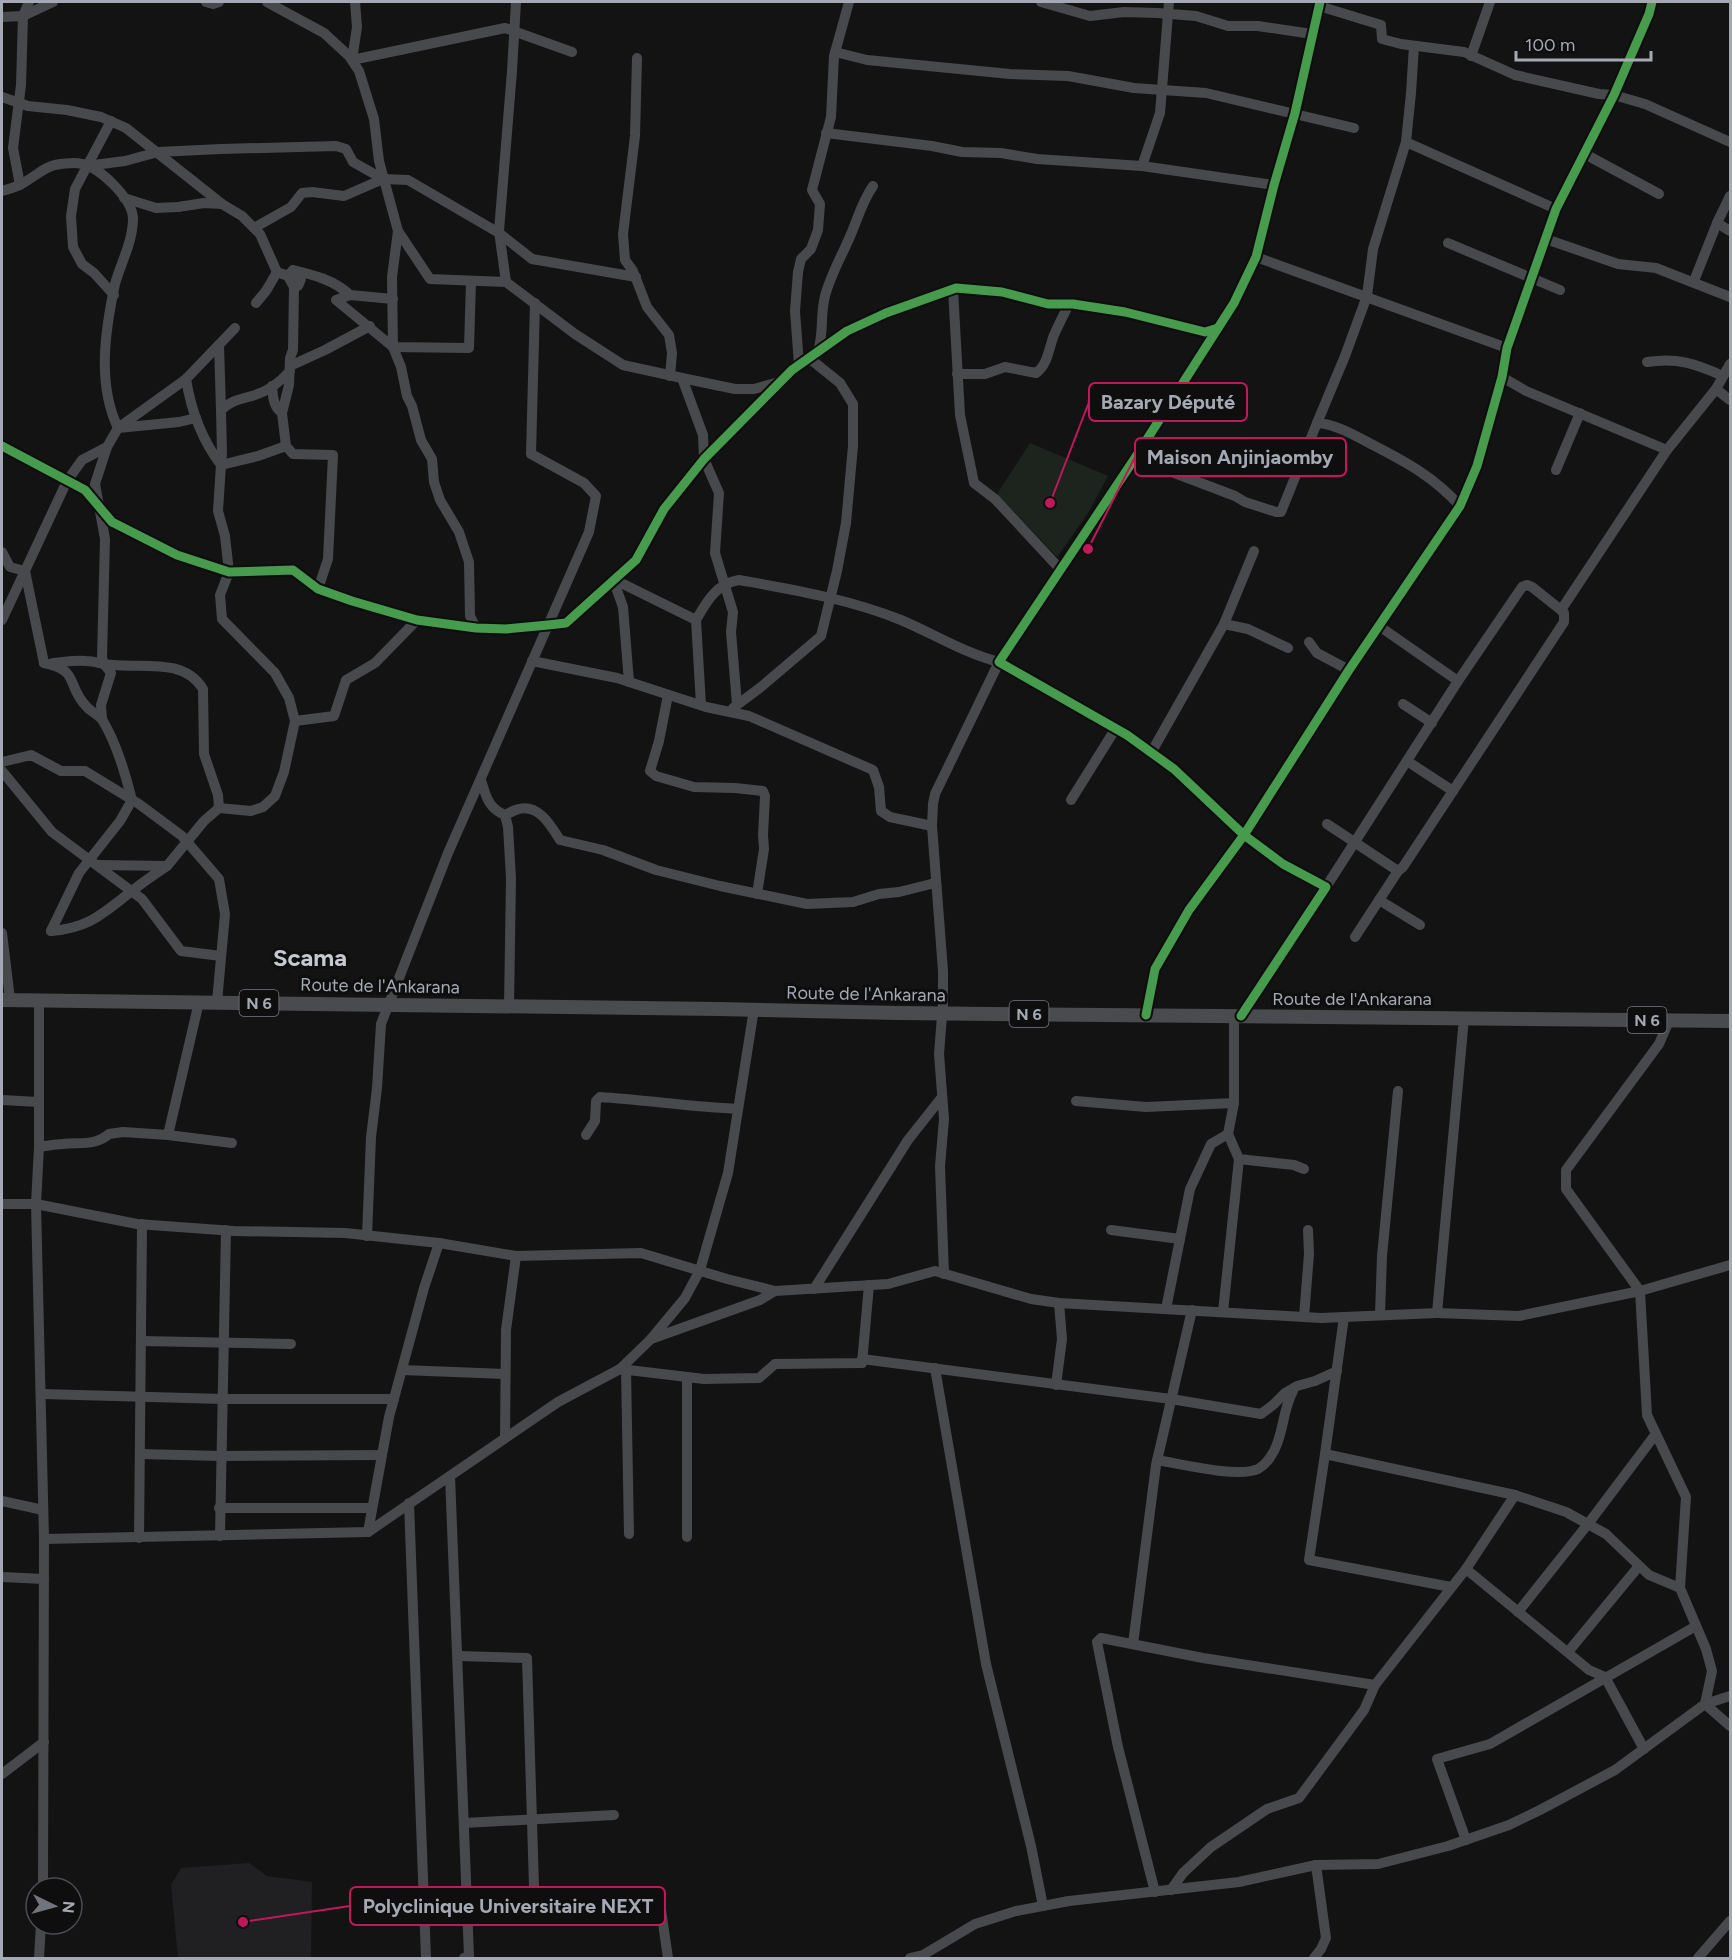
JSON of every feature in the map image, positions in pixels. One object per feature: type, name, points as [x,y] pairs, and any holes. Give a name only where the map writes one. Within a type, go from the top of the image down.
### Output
[{"type":"main road","name":"Route de l'Ankarana","points":[[6,1000],[1731,1022]]},
{"type":"street","points":[[20,185],[13,148],[19,103],[22,16],[29,2]]},
{"type":"street","points":[[2,17],[22,16],[53,2]]},
{"type":"street","points":[[206,2],[213,4],[219,2]]},
{"type":"street","points":[[267,2],[324,33],[360,71],[374,119],[383,179],[398,231],[430,279],[506,282],[575,334],[623,365],[735,389],[754,389],[780,382]]},
{"type":"street","points":[[352,60],[357,27],[355,2]]},
{"type":"street","points":[[506,282],[500,233],[516,2]]},
{"type":"street","points":[[799,365],[795,310],[798,272],[801,259],[811,249],[818,230],[820,204],[812,190],[831,117],[835,52],[849,2]]},
{"type":"street","points":[[1041,2],[1090,16],[1124,12],[1196,16],[1228,26],[1258,26],[1312,34]]},
{"type":"street","points":[[1142,166],[1160,113],[1169,2]]},
{"type":"street","points":[[1471,56],[1490,2]]},
{"type":"street","points":[[1146,1015],[1155,969],[1189,910],[1244,835],[1349,670],[1460,506],[1477,466],[1508,348],[1556,209],[1614,95],[1652,2]]},
{"type":"street","points":[[944,1274],[940,1166],[944,1119],[939,1054],[943,971],[932,826],[935,794],[999,662],[1234,303],[1256,257],[1295,113],[1319,4],[1381,25],[1382,39],[1464,52],[1515,75],[1599,94],[1614,95],[1645,104],[1731,142]]},
{"type":"street","points":[[352,60],[505,28],[572,52]]},
{"type":"street","points":[[1134,458],[1235,496],[1245,502],[1281,512],[1345,356],[1366,296],[1373,249],[1406,142],[1414,45]]},
{"type":"street","points":[[835,52],[867,60],[1010,74],[1068,76],[1134,88],[1206,93],[1354,128]]},
{"type":"street","points":[[637,58],[634,136],[623,234],[625,260],[636,278],[647,307],[669,335],[676,377],[703,435],[704,459],[719,493],[715,553],[732,612],[731,632],[737,704]]},
{"type":"street","points":[[2,98],[19,103],[68,110],[111,121],[126,128],[222,204],[242,216],[260,234],[277,272]]},
{"type":"street","points":[[111,121],[75,189],[71,216],[73,247],[82,264],[94,273],[114,295]]},
{"type":"street","points":[[826,133],[962,152],[1001,153],[1037,159],[1142,166],[1274,185]]},
{"type":"street","points":[[1406,142],[1556,209]]},
{"type":"street","points":[[86,166],[125,161],[158,152],[336,146],[346,149],[353,162],[383,179]]},
{"type":"street","points":[[1583,153],[1659,194]]},
{"type":"street","points":[[2,191],[20,185],[53,165],[82,163],[109,179],[124,198],[133,215],[132,236],[116,284],[103,360],[108,403],[118,428]]},
{"type":"street","points":[[254,228],[291,207],[302,193],[344,196],[383,179],[408,180],[500,233],[532,259],[636,278]]},
{"type":"street","points":[[814,355],[821,342],[824,298],[862,203],[873,186]]},
{"type":"street","points":[[1694,281],[1717,223],[1731,196]]},
{"type":"street","points":[[124,198],[156,208],[204,203],[222,204]]},
{"type":"street","points":[[1717,223],[1731,231]]},
{"type":"street","points":[[398,231],[392,277],[393,347],[401,367],[407,396],[421,440],[432,459],[434,482],[440,500],[459,532],[469,562],[470,616],[476,628]]},
{"type":"street","points":[[1546,239],[1618,264],[1656,268],[1731,297]]},
{"type":"street","points":[[1448,243],[1560,290]]},
{"type":"street","points":[[1256,257],[1508,348]]},
{"type":"street","points":[[277,272],[327,280],[342,287],[350,295]]},
{"type":"street","points":[[256,303],[277,272]]},
{"type":"street","points":[[291,273],[301,279],[298,286],[294,287],[294,338],[289,385],[282,413],[286,446],[293,454],[333,455],[328,559],[318,588]]},
{"type":"street","points":[[393,299],[350,295],[336,300],[393,347],[469,348],[471,281]]},
{"type":"street","points":[[2,446],[85,490],[112,522],[177,555],[229,572],[293,570],[318,588],[352,601],[417,620],[476,628],[506,629],[548,625],[566,623],[636,560],[664,509],[704,459],[780,382],[799,365],[847,331],[876,318],[953,289],[1002,292],[1048,303],[1125,312],[1205,332],[1218,328]]},
{"type":"street","points":[[953,289],[960,414],[975,483],[995,499],[1061,570]]},
{"type":"street","points":[[367,1236],[371,1137],[381,1024],[448,853],[589,532],[596,495],[584,483],[531,454],[535,303]]},
{"type":"street","points":[[957,374],[985,374],[1005,367],[1036,373],[1041,370],[1053,337],[1069,304]]},
{"type":"street","points":[[220,410],[228,403],[259,393],[272,386],[281,380],[290,369],[370,326]]},
{"type":"street","points":[[219,345],[222,454],[218,511],[225,536],[229,572],[220,595],[222,619],[275,673],[289,698],[296,722],[284,772],[275,796],[263,807],[251,811],[219,808],[204,821],[167,866],[110,910],[89,923],[70,930],[51,931],[79,873],[93,862],[132,800],[122,764],[102,719],[101,705],[111,673],[104,664],[105,539],[95,484],[106,447],[118,428],[186,379],[235,328]]},
{"type":"street","points":[[728,712],[821,636],[831,597],[846,524],[853,446],[853,404],[840,383],[814,355]]},
{"type":"street","points":[[1647,362],[1666,359],[1677,361],[1705,368],[1723,376]]},
{"type":"street","points":[[1561,610],[1667,450],[1716,389],[1731,364]]},
{"type":"street","points":[[1502,377],[1526,391],[1667,450]]},
{"type":"street","points":[[186,379],[196,418],[207,444],[221,465]]},
{"type":"street","points":[[272,386],[277,409],[282,413]]},
{"type":"street","points":[[1716,389],[1731,400]]},
{"type":"street","points":[[259,393],[274,400]]},
{"type":"street","points":[[1556,470],[1580,413]]},
{"type":"street","points":[[118,428],[179,422],[196,418]]},
{"type":"street","points":[[1317,423],[1324,423],[1345,431],[1404,460],[1444,489],[1460,506]]},
{"type":"street","points":[[221,465],[286,446]]},
{"type":"street","points":[[2,620],[67,481],[82,460],[106,447]]},
{"type":"street","points":[[2,552],[10,567],[25,572]]},
{"type":"street","points":[[1151,753],[1224,624],[1254,552]]},
{"type":"street","points":[[25,572],[44,663]]},
{"type":"street","points":[[613,579],[696,620]]},
{"type":"street","points":[[613,579],[623,607],[629,682]]},
{"type":"street","points":[[701,705],[696,620],[712,594],[729,582],[739,580],[831,597],[901,620],[979,657],[999,662],[1116,728],[1174,769],[1244,835],[1283,864],[1326,887]]},
{"type":"street","points":[[1223,1312],[1239,1159],[1228,1134],[1234,1103],[1238,1016],[1326,887],[1458,681],[1522,587],[1527,585],[1532,587],[1564,613],[1564,622],[1355,937]]},
{"type":"street","points":[[296,722],[334,716],[346,680],[375,663],[417,620]]},
{"type":"street","points":[[1224,624],[1248,629],[1288,648]]},
{"type":"street","points":[[1379,626],[1458,681]]},
{"type":"street","points":[[1309,642],[1317,653],[1349,670]]},
{"type":"street","points":[[44,663],[86,661],[104,664],[157,665],[180,670],[198,681],[203,690],[204,754],[218,795],[219,808]]},
{"type":"street","points":[[532,661],[629,682],[701,705],[749,716],[873,770],[879,787],[881,811],[890,818],[932,826]]},
{"type":"street","points":[[44,663],[68,671],[85,706],[102,719]]},
{"type":"street","points":[[668,694],[659,741],[650,771],[656,776],[694,787],[763,791],[765,796],[764,849],[757,894]]},
{"type":"street","points":[[1403,704],[1432,723]]},
{"type":"street","points":[[1071,800],[1116,728]]},
{"type":"street","points":[[2,762],[31,755],[61,771],[85,771],[132,800],[187,841],[219,879],[225,914],[217,1002]]},
{"type":"street","points":[[1407,761],[1453,791]]},
{"type":"street","points":[[2,771],[52,832],[142,899],[182,951],[221,957]]},
{"type":"street","points":[[481,780],[490,806],[505,815],[508,827],[511,878],[509,1006]]},
{"type":"street","points":[[505,815],[519,809],[535,811],[545,818],[560,840],[603,850],[656,870],[807,904],[854,902],[879,894],[935,884]]},
{"type":"street","points":[[1327,824],[1398,871]]},
{"type":"street","points":[[93,862],[167,866]]},
{"type":"street","points":[[1379,900],[1420,926]]},
{"type":"street","points":[[2,933],[6,1000]]},
{"type":"street","points":[[39,1000],[39,1147],[36,1204],[44,1539],[43,1876]]},
{"type":"street","points":[[168,1135],[199,1002]]},
{"type":"street","points":[[44,1539],[368,1532],[558,1402],[623,1369],[651,1340],[685,1298],[700,1270],[728,1173],[754,1009]]},
{"type":"street","points":[[1437,1313],[1464,1018]]},
{"type":"street","points":[[1669,1021],[1659,1044],[1566,1170],[1566,1189],[1640,1291],[1647,1415],[1686,1497],[1680,1588],[1706,1649],[1712,1671],[1705,1704]]},
{"type":"street","points":[[1380,1315],[1382,1256],[1398,1091]]},
{"type":"street","points":[[586,1135],[595,1121],[597,1101],[600,1097],[639,1099],[688,1107],[738,1109]]},
{"type":"street","points":[[814,1288],[908,1140],[942,1097]]},
{"type":"street","points":[[2,1100],[38,1102]]},
{"type":"street","points":[[1076,1101],[1146,1107],[1234,1103]]},
{"type":"street","points":[[39,1147],[86,1143],[102,1140],[108,1134],[116,1133],[168,1135],[232,1143]]},
{"type":"street","points":[[1166,1309],[1190,1189],[1211,1144],[1228,1134]]},
{"type":"street","points":[[1239,1159],[1294,1165],[1304,1169]]},
{"type":"street","points":[[2,1204],[36,1204],[142,1224],[226,1230],[345,1233],[516,1256],[641,1253],[775,1291],[888,1284],[935,1271],[1031,1299],[1059,1303],[1304,1317],[1437,1313],[1520,1316],[1640,1291],[1731,1265]]},
{"type":"street","points":[[139,1538],[142,1224]]},
{"type":"street","points":[[220,1536],[226,1230]]},
{"type":"street","points":[[1111,1230],[1180,1239]]},
{"type":"street","points":[[1304,1317],[1309,1254],[1308,1230]]},
{"type":"street","points":[[368,1532],[394,1399],[424,1288],[439,1244]]},
{"type":"street","points":[[505,1438],[506,1330],[516,1256]]},
{"type":"street","points":[[623,1369],[687,1377],[759,1378],[775,1364],[862,1363],[869,1285]]},
{"type":"street","points":[[651,1340],[760,1300],[775,1291]]},
{"type":"street","points":[[1056,1385],[1062,1339],[1059,1303]]},
{"type":"street","points":[[1133,1644],[1157,1460],[1192,1310]]},
{"type":"street","points":[[1344,1317],[1309,1560],[1451,1587]]},
{"type":"street","points":[[141,1341],[291,1344]]},
{"type":"street","points":[[862,1359],[1171,1399],[1261,1414],[1285,1393],[1297,1386],[1337,1371]]},
{"type":"street","points":[[935,1368],[986,1664],[1031,1846],[1043,1906]]},
{"type":"street","points":[[623,1369],[629,1534]]},
{"type":"street","points":[[402,1370],[505,1374]]},
{"type":"street","points":[[687,1377],[687,1537]]},
{"type":"street","points":[[1157,1460],[1244,1473],[1259,1468],[1270,1457],[1277,1444],[1287,1401],[1297,1386]]},
{"type":"street","points":[[42,1394],[223,1399],[394,1399]]},
{"type":"street","points":[[1518,1612],[1655,1435]]},
{"type":"street","points":[[140,1454],[382,1455]]},
{"type":"street","points":[[1325,1454],[1515,1495],[1566,1512],[1606,1534],[1649,1575],[1680,1588]]},
{"type":"street","points":[[450,1476],[469,1956],[464,1959]]},
{"type":"street","points":[[1170,1890],[1183,1873],[1211,1847],[1266,1809],[1299,1798],[1364,1710],[1375,1685],[1466,1569],[1515,1495]]},
{"type":"street","points":[[2,1501],[43,1510]]},
{"type":"street","points":[[410,1503],[426,1959]]},
{"type":"street","points":[[219,1508],[372,1508]]},
{"type":"street","points":[[1568,1652],[1640,1566]]},
{"type":"street","points":[[1466,1569],[1589,1670],[1605,1677],[1644,1749]]},
{"type":"street","points":[[2,1577],[44,1579]]},
{"type":"street","points":[[1466,1840],[1437,1759],[1490,1744],[1696,1626]]},
{"type":"street","points":[[1155,1892],[1118,1747],[1097,1642],[1101,1638],[1203,1658],[1375,1685]]},
{"type":"street","points":[[458,1656],[527,1658],[535,1919],[659,1896],[668,1959]]},
{"type":"street","points":[[910,1959],[922,1955],[975,1924],[1016,1911],[1069,1901],[1239,1882],[1316,1865],[1378,1864],[1466,1840],[1509,1825],[1615,1770],[1705,1704],[1731,1696]]},
{"type":"street","points":[[1705,1704],[1731,1726]]},
{"type":"street","points":[[2,1774],[44,1742]]},
{"type":"street","points":[[464,1823],[614,1815]]},
{"type":"street","points":[[1314,1959],[1322,1949],[1326,1938],[1316,1865]]},
{"type":"street","points":[[1698,1959],[1731,1921]]},
{"type":"street","points":[[39,1959],[40,1936]]},
{"type":"shaded area","points":[[1030,443],[1108,476],[1088,513],[1057,557],[997,494]]},
{"type":"shaded area","points":[[249,1863],[267,1876],[312,1882],[311,1958],[178,1958],[171,1885],[181,1868]]},
{"type":"cycle path","points":[[1241,1016],[1326,887],[1283,864],[1244,835],[1174,769],[1127,735],[999,662],[1135,458],[1234,303],[1256,257],[1295,113],[1320,2]]},
{"type":"cycle path","points":[[1146,1015],[1155,969],[1189,910],[1244,835],[1349,670],[1460,506],[1477,466],[1502,377],[1507,348],[1556,209],[1614,95],[1652,2]]},
{"type":"cycle path","points":[[2,446],[85,490],[112,522],[177,555],[229,572],[293,570],[318,589],[417,620],[476,628],[506,629],[548,625],[566,623],[636,560],[664,509],[704,459],[792,370],[847,331],[886,313],[956,288],[1002,292],[1048,304],[1073,304],[1125,312],[1205,332],[1218,328]]},
{"type":"place","name":"Bazary Député","points":[[1050,503]]},
{"type":"place","name":"Maison Anjinjaomby","points":[[1088,549]]},
{"type":"place","name":"Polyclinique Universitaire NEXT","points":[[243,1922]]},
{"type":"district","name":"Scama","points":[[310,958]]}]
